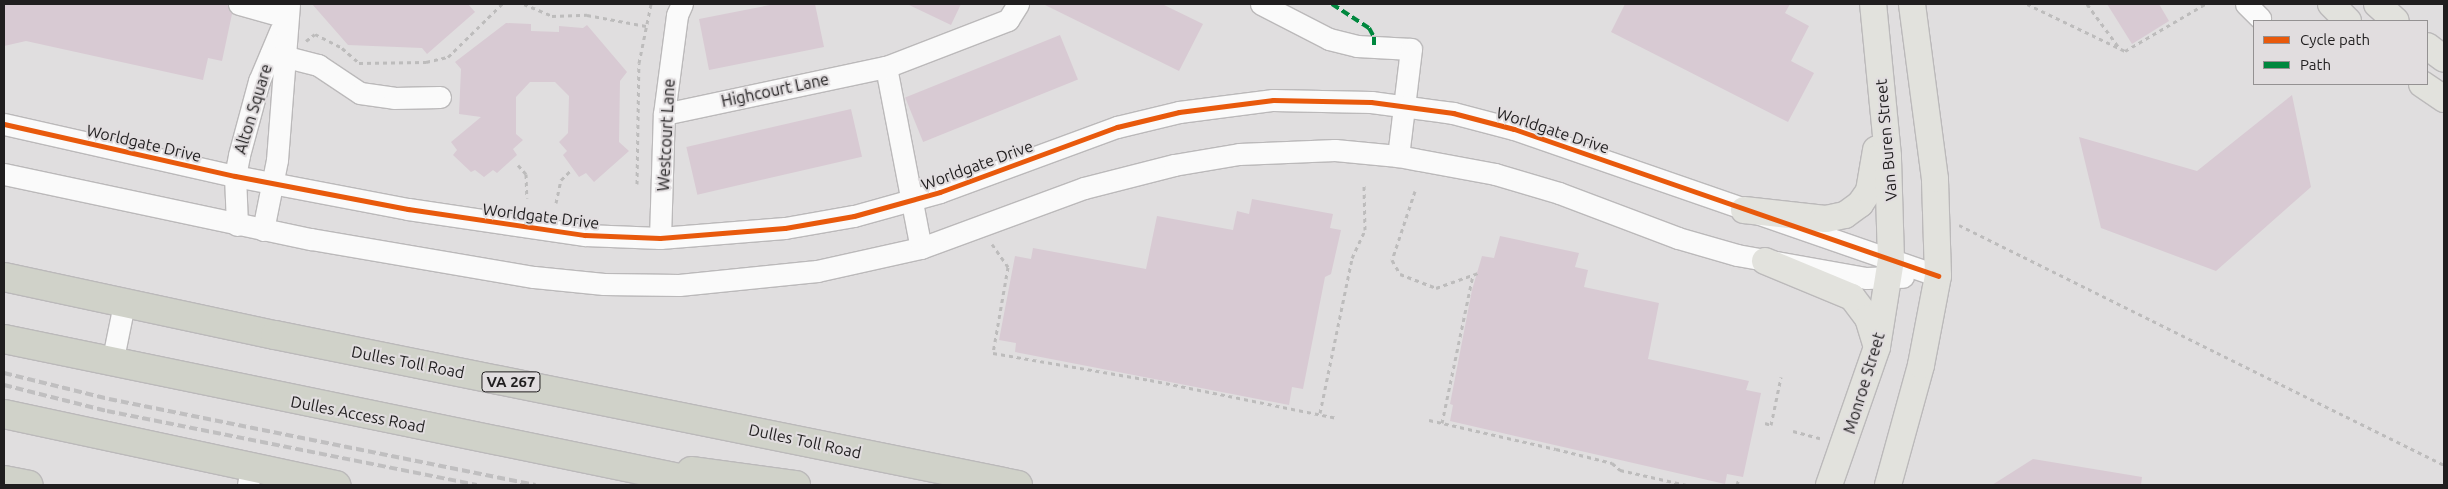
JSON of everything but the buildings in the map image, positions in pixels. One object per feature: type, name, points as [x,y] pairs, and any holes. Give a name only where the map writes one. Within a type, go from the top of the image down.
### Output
[{"type":"highway","name":"Dulles Toll Road","points":[[4,277],[124,304],[1018,485]]},
{"type":"highway","name":"Dulles Access Road","points":[[4,339],[112,363],[713,485]]},
{"type":"highway","points":[[4,414],[250,477],[336,485]]},
{"type":"highway","points":[[616,466],[733,474],[796,485]]},
{"type":"highway","points":[[4,480],[28,485]]},
{"type":"main road","name":"Van Buren Street","points":[[1873,4],[1890,179],[1890,269]]},
{"type":"main road","points":[[1888,485],[1921,365],[1938,276],[1935,179],[1912,4]]},
{"type":"main road","points":[[2331,4],[2347,20]]},
{"type":"main road","points":[[2377,4],[2395,20]]},
{"type":"main road","points":[[2428,47],[2444,60]]},
{"type":"main road","points":[[2423,85],[2444,100]]},
{"type":"main road","points":[[1744,210],[1826,219],[1855,209],[1872,184],[1882,90]]},
{"type":"main road","points":[[1765,262],[1852,297],[1868,318],[1877,347]]},
{"type":"main road","name":"Monroe Street","points":[[1829,485],[1877,347],[1890,269]]},
{"type":"street","points":[[239,4],[288,11]]},
{"type":"street","name":"Westcourt Lane","points":[[660,238],[664,114],[677,15],[682,4]]},
{"type":"street","name":"Highcourt Lane","points":[[664,114],[886,67],[1008,20],[1018,4]]},
{"type":"street","points":[[1261,4],[1329,40],[1358,46],[1411,49],[1398,156]]},
{"type":"street","name":"Alton Square","points":[[263,230],[272,184],[288,11]]},
{"type":"street","name":"Alton Square","points":[[285,52],[318,65],[360,93],[394,98],[440,97]]},
{"type":"street","name":"Alton Square","points":[[237,225],[235,176],[259,81],[285,52]]},
{"type":"street","points":[[886,67],[910,202],[921,248]]},
{"type":"street","name":"Worldgate Drive","points":[[4,124],[272,184],[513,227],[585,235],[660,238],[785,228],[854,216],[910,202],[1117,127],[1179,112],[1282,100],[1404,105],[1454,113],[1523,132],[1744,210],[1890,269],[1938,276]]},
{"type":"street","name":"Worldgate Drive","points":[[4,174],[237,225],[534,277],[604,284],[679,285],[817,271],[921,248],[1084,188],[1174,165],[1239,154],[1303,150],[1398,156],[1526,182],[1678,238],[1765,262],[1866,278],[1890,269]]},
{"type":"street","points":[[112,363],[124,304]]},
{"type":"path","points":[[285,52],[314,34],[342,48],[359,63],[426,62],[448,58],[502,4]]},
{"type":"path","points":[[524,4],[552,16],[587,15],[646,26]]},
{"type":"path","points":[[637,184],[638,80],[651,4]]},
{"type":"path","points":[[2027,4],[2120,50],[2133,49],[2205,4]]},
{"type":"path","points":[[2088,4],[2120,50]]},
{"type":"path","points":[[518,165],[526,174],[527,198]]},
{"type":"path","points":[[556,202],[561,180],[572,169]]},
{"type":"path","points":[[1320,413],[1352,258],[1364,230],[1364,185]]},
{"type":"path","points":[[1415,191],[1392,260],[1400,274],[1436,288],[1478,273]]},
{"type":"path","points":[[1958,225],[2444,465]]},
{"type":"path","points":[[992,244],[1008,267],[993,353],[1320,413],[1337,418]]},
{"type":"path","points":[[1442,423],[1473,274]]},
{"type":"path","points":[[1764,423],[1771,426],[1781,377]]},
{"type":"path","points":[[1429,420],[1612,463],[1620,470],[1686,485]]},
{"type":"path","points":[[1793,431],[1820,438]]},
{"type":"path","points":[[1737,485],[1739,478]]},
{"type":"railway","points":[[4,373],[109,399],[535,485]]},
{"type":"railway","points":[[4,385],[107,411],[477,485]]},
{"type":"marked path","points":[[1332,4],[1369,28],[1374,37],[1374,47]]},
{"type":"cycle path","points":[[4,124],[235,176],[408,209],[585,235],[660,238],[785,228],[854,216],[940,192],[1117,127],[1179,112],[1273,100],[1371,102],[1453,113],[1514,129],[1938,276]]}]
